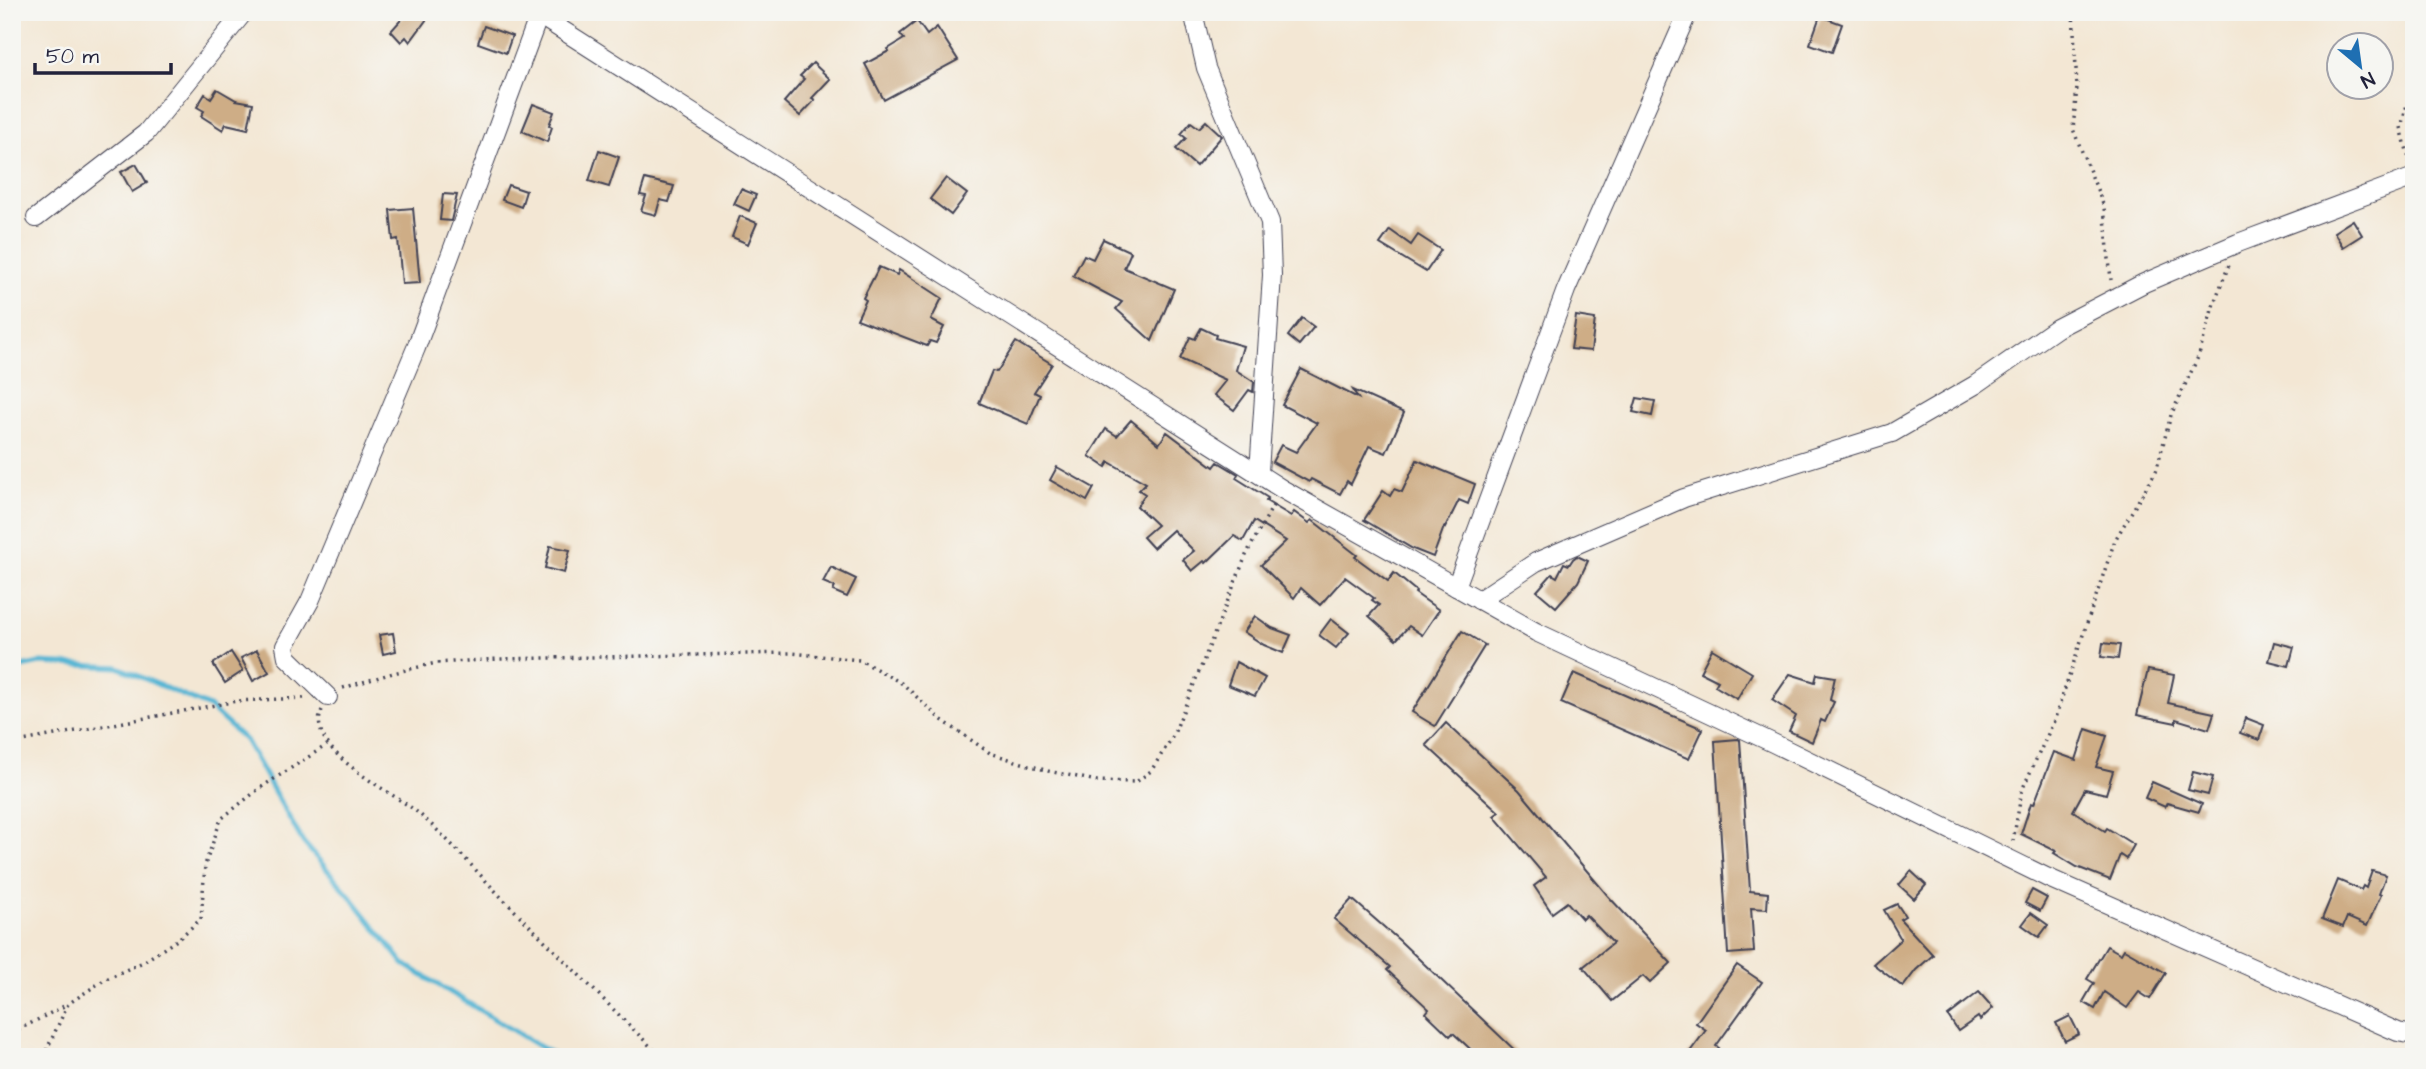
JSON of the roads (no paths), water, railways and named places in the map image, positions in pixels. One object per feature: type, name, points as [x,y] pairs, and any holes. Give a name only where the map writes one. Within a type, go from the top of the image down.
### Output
[{"type":"street","points":[[36,218],[146,133],[244,12]]},
{"type":"street","points":[[1193,12],[1206,68],[1270,222],[1272,275],[1259,472]]},
{"type":"street","points":[[1456,587],[1566,290],[1688,12]]},
{"type":"street","points":[[328,697],[287,657],[285,646],[310,601],[416,348],[537,14],[1282,489],[1536,632],[1773,743],[2014,862],[2398,1032],[2414,1035]]},
{"type":"street","points":[[1479,600],[1536,562],[1684,498],[1892,433],[1975,385],[2057,328],[2144,283],[2412,170]]},
{"type":"waterway","points":[[12,669],[40,663],[118,667],[209,707],[245,740],[303,842],[404,964],[557,1057]]}]
